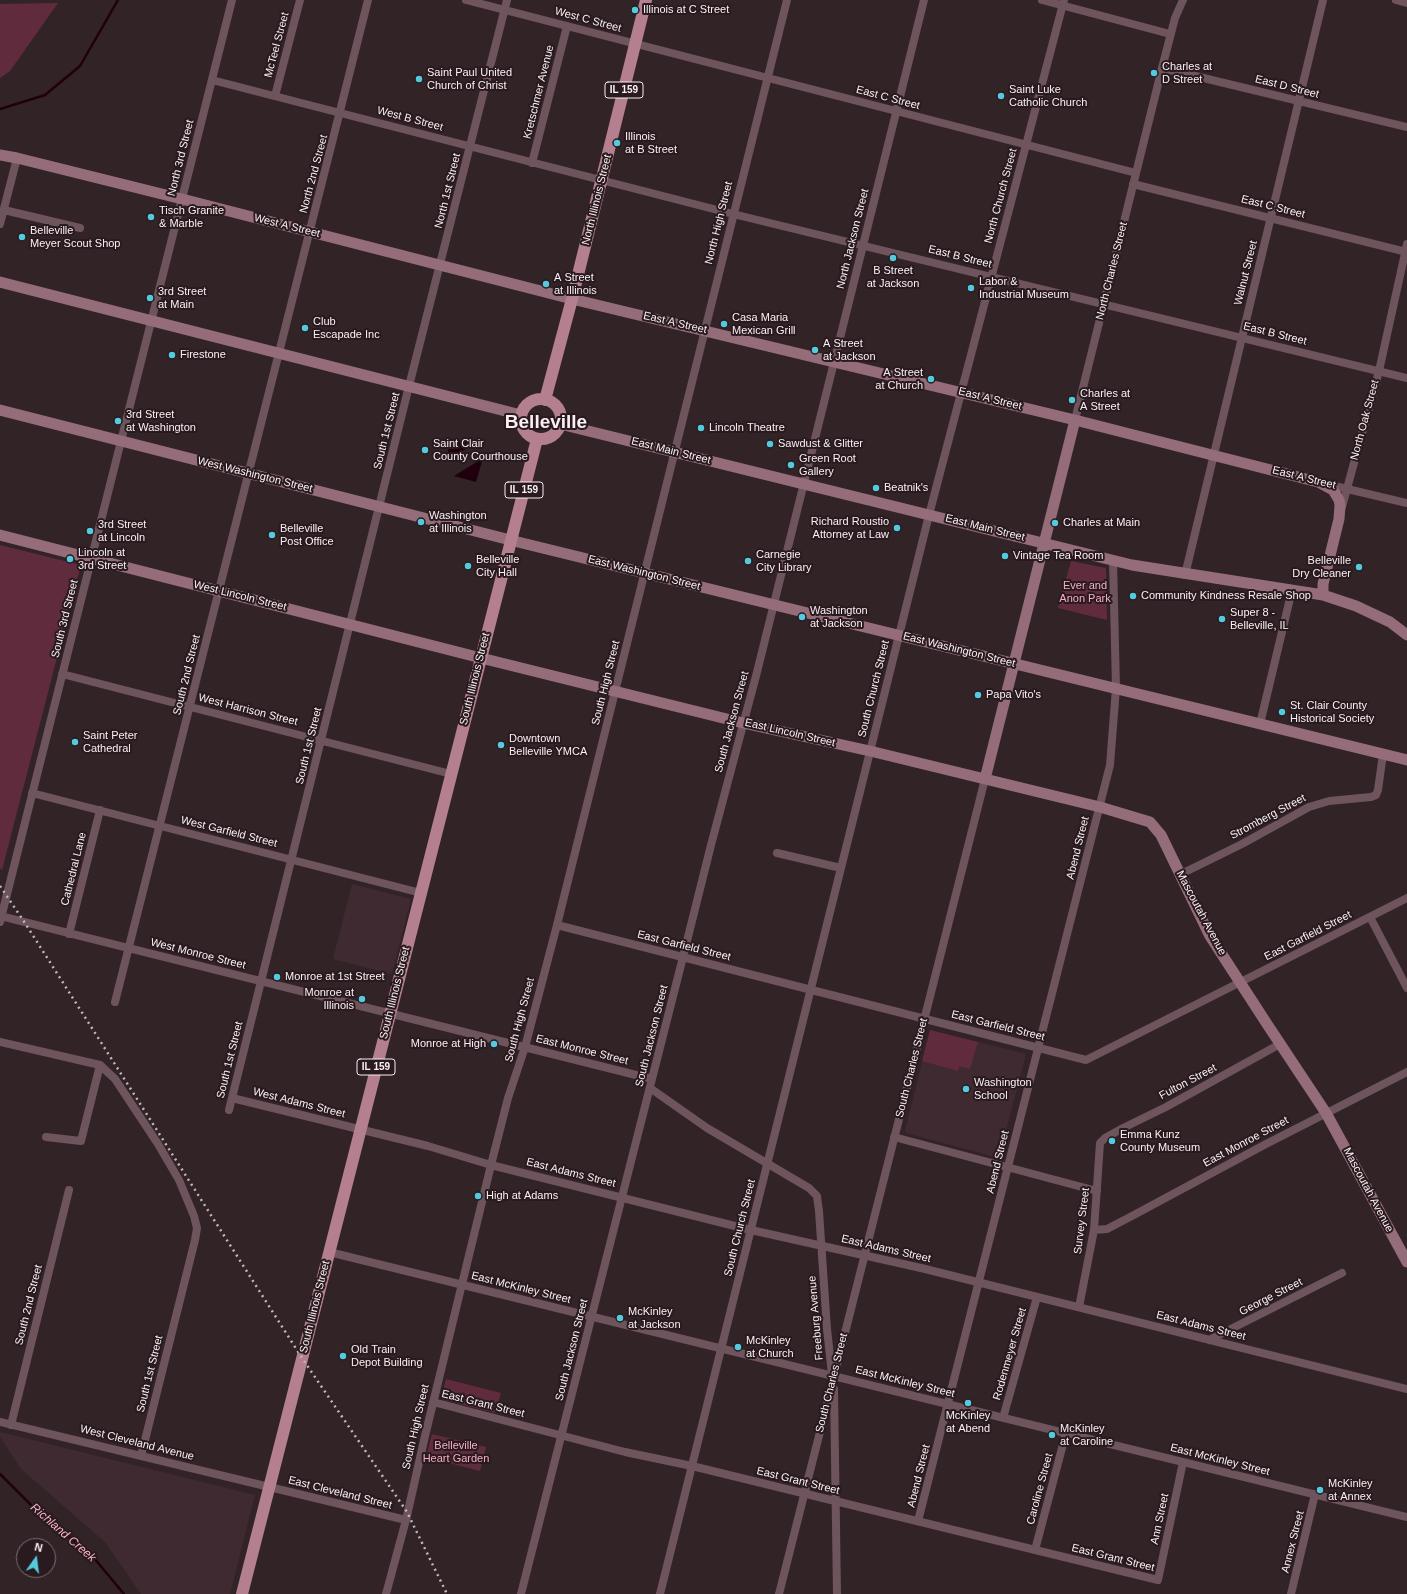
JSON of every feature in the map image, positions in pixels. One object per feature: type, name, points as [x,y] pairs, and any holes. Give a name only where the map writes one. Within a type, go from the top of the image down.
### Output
[{"type":"main road","name":"North Illinois Street","points":[[545,400],[572,299],[646,0]]},
{"type":"main road","points":[[545,400],[552,403],[557,408],[560,414],[560,424],[556,433],[550,437],[537,439],[531,437],[525,432],[522,426],[521,415],[525,406],[531,402],[545,400]]},
{"type":"main road","name":"South Illinois Street","points":[[242,1594],[537,439]]},
{"type":"street","name":"North 3rd Street","points":[[150,320],[232,0]]},
{"type":"street","name":"McTeel Street","points":[[275,96],[300,0]]},
{"type":"street","name":"North 2nd Street","points":[[280,353],[368,0]]},
{"type":"street","name":"West C Street","points":[[466,0],[635,44]]},
{"type":"street","name":"North 1st Street","points":[[409,386],[471,147],[507,0]]},
{"type":"street","name":"North High Street","points":[[674,452],[787,0]]},
{"type":"street","name":"North Jackson Street","points":[[802,484],[924,0]]},
{"type":"street","points":[[1042,0],[1064,3],[1170,34]]},
{"type":"street","name":"North Charles Street","points":[[1045,543],[1170,34],[1183,0]]},
{"type":"street","name":"Walnut Street","points":[[1185,574],[1323,0]]},
{"type":"street","points":[[1396,0],[1407,2]]},
{"type":"street","name":"North Church Street","points":[[929,514],[1064,3]]},
{"type":"street","name":"Kretschmer Avenue","points":[[532,163],[567,26]]},
{"type":"street","name":"East C Street","points":[[635,44],[1136,173]]},
{"type":"street","name":"East D Street","points":[[1162,68],[1407,127]]},
{"type":"street","name":"West B Street","points":[[212,80],[602,180]]},
{"type":"street","name":"West A Street","points":[[0,156],[17,158],[182,199],[572,299]]},
{"type":"street","points":[[0,224],[17,158]]},
{"type":"street","name":"East B Street","points":[[602,180],[733,214],[1104,303],[1407,378]]},
{"type":"street","name":"East C Street","points":[[1134,184],[1271,218],[1406,249]]},
{"type":"street","points":[[4,210],[80,228]]},
{"type":"street","name":"North Oak Street","points":[[1322,596],[1323,584],[1340,519],[1346,488],[1379,371],[1406,249]]},
{"type":"street","points":[[0,282],[521,415]]},
{"type":"street","name":"East A Street","points":[[572,299],[1076,420],[1318,482],[1407,503]]},
{"type":"street","name":"South 3rd Street","points":[[0,918],[150,320]]},
{"type":"street","name":"South 2nd Street","points":[[115,1002],[130,949],[280,353]]},
{"type":"street","name":"South 1st Street","points":[[229,1110],[322,741],[409,386]]},
{"type":"street","name":"West Washington Street","points":[[0,410],[511,540]]},
{"type":"street","name":"East Main Street","points":[[560,424],[1132,565],[1322,596],[1356,606],[1390,622],[1407,634]]},
{"type":"street","name":"South High Street","points":[[386,1594],[406,1520],[433,1402],[491,1165],[508,1098],[525,1047],[557,925],[674,452]]},
{"type":"street","points":[[1318,482],[1330,488],[1337,495],[1339,500],[1340,519]]},
{"type":"street","name":"South Jackson Street","points":[[521,1594],[743,723],[802,484]]},
{"type":"street","name":"South Church Street","points":[[660,1594],[929,514]]},
{"type":"street","name":"West Lincoln Street","points":[[0,535],[481,658]]},
{"type":"street","name":"East Washington Street","points":[[511,540],[1407,760]]},
{"type":"street","name":"South Charles Street","points":[[779,1594],[1045,543]]},
{"type":"street","points":[[1100,807],[1110,765],[1116,688],[1113,560]]},
{"type":"street","points":[[1260,724],[1292,590]]},
{"type":"street","name":"East Lincoln Street","points":[[481,658],[616,690],[743,723],[870,751],[1100,807]]},
{"type":"street","name":"West Harrison Street","points":[[62,674],[451,774]]},
{"type":"street","name":"Stromberg Street","points":[[1181,874],[1242,844],[1309,807],[1329,802],[1376,795],[1383,754]]},
{"type":"street","name":"West Garfield Street","points":[[32,793],[421,893]]},
{"type":"street","name":"Mascoutah Avenue","points":[[1100,807],[1150,822],[1161,834],[1210,936],[1326,1112],[1407,1262]]},
{"type":"street","name":"Abend Street","points":[[918,1521],[1100,807]]},
{"type":"street","name":"Cathedral Lane","points":[[70,934],[100,810]]},
{"type":"street","points":[[777,853],[841,868]]},
{"type":"street","name":"East Garfield Street","points":[[557,925],[1086,1060],[1407,898]]},
{"type":"street","points":[[1370,917],[1407,988]]},
{"type":"street","name":"West Monroe Street","points":[[0,918],[390,1014]]},
{"type":"street","name":"East Monroe Street","points":[[390,1014],[652,1079]]},
{"type":"street","points":[[0,1042],[100,1065],[81,1141],[46,1137]]},
{"type":"street","name":"Fulton Street","points":[[1105,1138],[1280,1044]]},
{"type":"street","name":"South 1st Street","points":[[100,1065],[115,1079],[158,1144],[179,1180],[194,1216],[197,1228],[141,1456]]},
{"type":"street","name":"East Monroe Street","points":[[1094,1230],[1107,1229],[1326,1112],[1407,1072]]},
{"type":"street","points":[[650,1088],[707,1128],[767,1164]]},
{"type":"street","name":"West Adams Street","points":[[232,1098],[360,1130]]},
{"type":"street","name":"East Adams Street","points":[[360,1130],[428,1146],[491,1165],[751,1230],[1079,1307],[1407,1389]]},
{"type":"street","points":[[894,1137],[1097,1190]]},
{"type":"street","name":"Survey Street","points":[[1079,1307],[1094,1230],[1100,1143],[1105,1138]]},
{"type":"street","name":"Freeburg Avenue","points":[[767,1164],[809,1188],[816,1196],[820,1211],[827,1329],[832,1374],[834,1376],[836,1594]]},
{"type":"street","name":"South 2nd Street","points":[[11,1425],[69,1190]]},
{"type":"street","name":"East McKinley Street","points":[[329,1252],[591,1318],[834,1376],[1407,1517]]},
{"type":"street","name":"George Street","points":[[1209,1340],[1342,1273]]},
{"type":"street","name":"Rodenmeyer Street","points":[[1003,1418],[1037,1297]]},
{"type":"street","name":"East Grant Street","points":[[433,1402],[625,1452],[692,1466],[1158,1580]]},
{"type":"street","name":"West Cleveland Avenue","points":[[0,1422],[269,1487]]},
{"type":"street","name":"Caroline Street","points":[[1035,1550],[1066,1433]]},
{"type":"street","name":"Ann Street","points":[[1158,1580],[1183,1462]]},
{"type":"street","name":"East Cleveland Street","points":[[269,1487],[406,1520]]},
{"type":"street","name":"Annex Street","points":[[1291,1594],[1315,1494]]},
{"type":"shaded area","points":[[451,439],[474,444],[445,462]]},
{"type":"shaded area","points":[[483,458],[476,482],[454,476]]},
{"type":"shaded area","points":[[352,884],[411,899],[392,974],[333,959]]},
{"type":"shaded area","name":"Washington School","points":[[930,1030],[1026,1054],[999,1158],[906,1133],[905,1131]]},
{"type":"shaded area","points":[[0,1432],[255,1495],[230,1594],[141,1594],[105,1542],[22,1470],[0,1437]]},
{"type":"green space","points":[[58,3],[10,71],[0,78],[0,4]]},
{"type":"green space","points":[[0,545],[81,565],[2,870],[0,868]]},
{"type":"green space","name":"Ever and Anon Park","points":[[1071,561],[1106,568],[1107,620],[1058,608]]},
{"type":"green space","points":[[930,1030],[978,1042],[970,1069],[959,1066],[958,1071],[922,1061]]},
{"type":"green space","points":[[446,1379],[501,1393],[495,1413],[441,1398]]},
{"type":"green space","name":"Belleville Heart Garden","points":[[432,1434],[486,1447],[480,1471],[426,1457]]},
{"type":"waterway","name":"Richland Creek","points":[[0,109],[45,95],[80,66],[118,0]]},
{"type":"waterway","name":"Richland Creek","points":[[0,1474],[43,1517],[89,1552],[124,1594]]},
{"type":"railway","points":[[0,886],[302,1358],[407,1512],[447,1594]]},
{"type":"place","name":"Illinois at C Street","points":[[635,10]]},
{"type":"place","name":"Charles at D Street","points":[[1154,73]]},
{"type":"place","name":"Saint Paul United Church of Christ","points":[[419,79]]},
{"type":"place","name":"Saint Luke Catholic Church","points":[[1001,96]]},
{"type":"place","name":"Illinois at B Street","points":[[617,143]]},
{"type":"place","name":"Tisch Granite & Marble","points":[[151,217]]},
{"type":"place","name":"Belleville Meyer Scout Shop","points":[[22,237]]},
{"type":"place","name":"B Street at Jackson","points":[[893,258]]},
{"type":"place","name":"A Street at Illinois","points":[[546,284]]},
{"type":"place","name":"Labor & Industrial Museum","points":[[971,288]]},
{"type":"place","name":"3rd Street at Main","points":[[150,298]]},
{"type":"place","name":"Casa Maria Mexican Grill","points":[[724,324]]},
{"type":"place","name":"Club Escapade Inc","points":[[305,328]]},
{"type":"place","name":"A Street at Jackson","points":[[815,350]]},
{"type":"place","name":"Firestone","points":[[172,355]]},
{"type":"place","name":"A Street at Church","points":[[931,379]]},
{"type":"place","name":"Charles at A Street","points":[[1072,400]]},
{"type":"place","name":"3rd Street at Washington","points":[[118,421]]},
{"type":"place","name":"Lincoln Theatre","points":[[701,428]]},
{"type":"place","name":"Sawdust & Glitter","points":[[770,444]]},
{"type":"place","name":"Saint Clair County Courthouse","points":[[425,450]]},
{"type":"place","name":"Green Root Gallery","points":[[791,465]]},
{"type":"place","name":"Beatnik's","points":[[876,488]]},
{"type":"place","name":"Washington at Illinois","points":[[421,522]]},
{"type":"place","name":"Charles at Main","points":[[1055,523]]},
{"type":"place","name":"Richard Roustio Attorney at Law","points":[[897,528]]},
{"type":"place","name":"3rd Street at Lincoln","points":[[90,531]]},
{"type":"place","name":"Belleville Post Office","points":[[272,535]]},
{"type":"place","name":"Vintage Tea Room","points":[[1005,556]]},
{"type":"place","name":"Lincoln at 3rd Street","points":[[70,559]]},
{"type":"place","name":"Carnegie City Library","points":[[748,561]]},
{"type":"place","name":"Belleville City Hall","points":[[468,566]]},
{"type":"place","name":"Belleville Dry Cleaner","points":[[1359,567]]},
{"type":"place","name":"Community Kindness Resale Shop","points":[[1133,596]]},
{"type":"place","name":"Washington at Jackson","points":[[802,617]]},
{"type":"place","name":"Super 8 - Belleville, IL","points":[[1222,619]]},
{"type":"place","name":"Papa Vito's","points":[[978,695]]},
{"type":"place","name":"St. Clair County Historical Society","points":[[1282,712]]},
{"type":"place","name":"Saint Peter Cathedral","points":[[75,742]]},
{"type":"place","name":"Downtown Belleville YMCA","points":[[501,745]]},
{"type":"place","name":"Monroe at 1st Street","points":[[277,977]]},
{"type":"place","name":"Monroe at Illinois","points":[[362,999]]},
{"type":"place","name":"Monroe at High","points":[[494,1044]]},
{"type":"place","name":"Washington School","points":[[966,1089]]},
{"type":"place","name":"Emma Kunz County Museum","points":[[1112,1141]]},
{"type":"place","name":"High at Adams","points":[[478,1196]]},
{"type":"place","name":"McKinley at Jackson","points":[[620,1318]]},
{"type":"place","name":"McKinley at Church","points":[[738,1347]]},
{"type":"place","name":"Old Train Depot Building","points":[[343,1356]]},
{"type":"place","name":"McKinley at Abend","points":[[968,1403]]},
{"type":"place","name":"McKinley at Caroline","points":[[1052,1435]]},
{"type":"place","name":"McKinley at Annex","points":[[1320,1490]]},
{"type":"district","name":"Belleville","points":[[546,423]]}]
